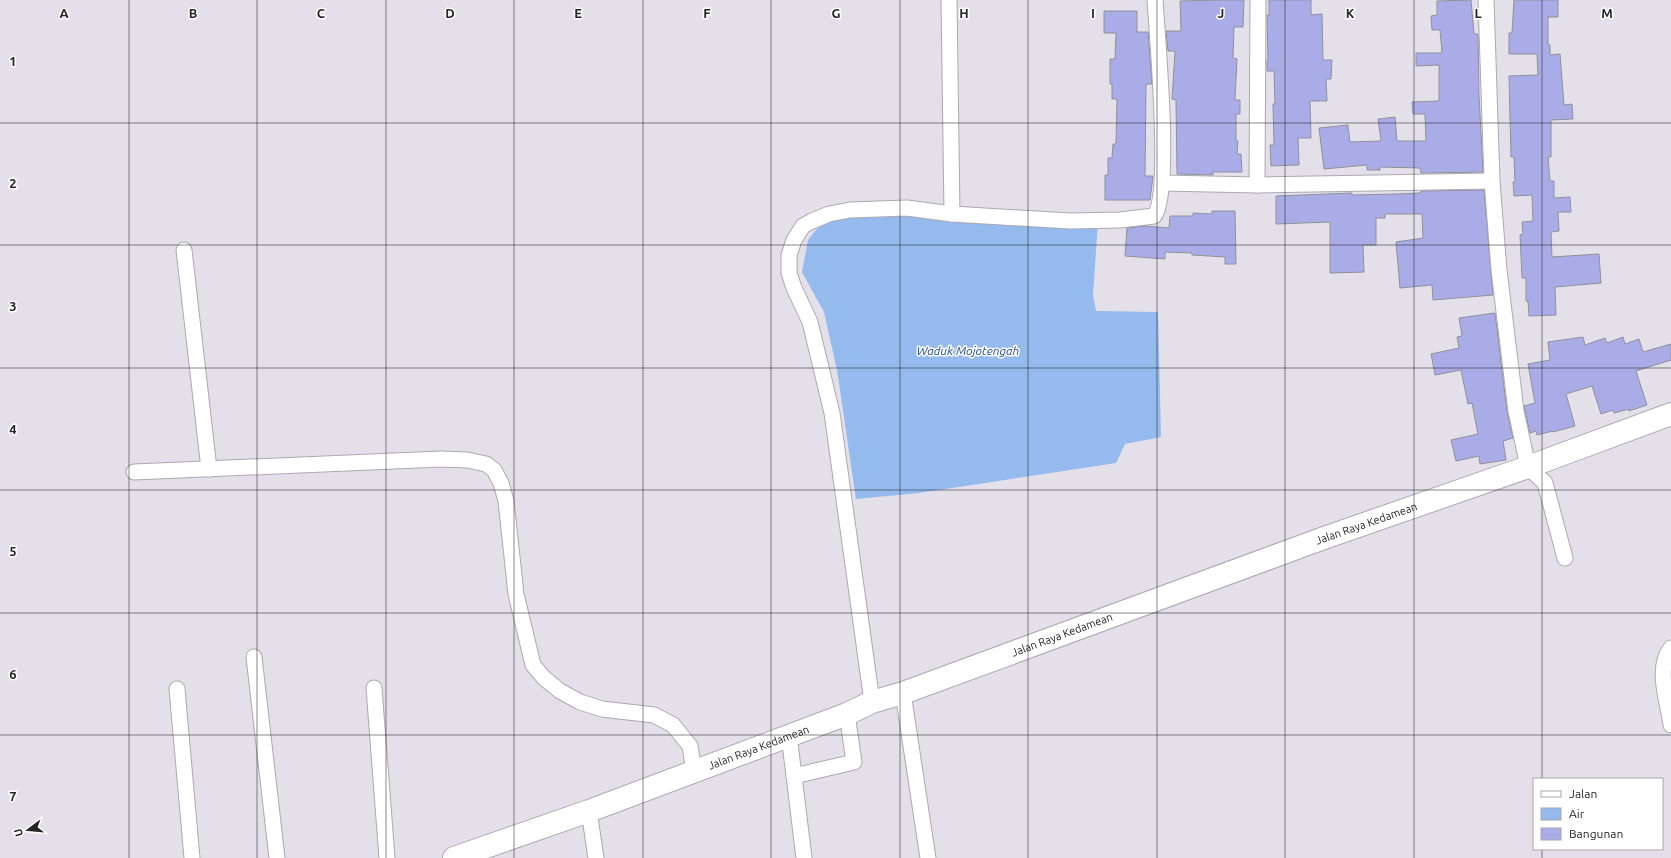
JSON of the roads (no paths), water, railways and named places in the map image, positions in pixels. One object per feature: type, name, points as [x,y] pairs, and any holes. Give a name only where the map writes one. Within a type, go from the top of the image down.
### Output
[{"type":"highway","name":"Jalan Raya Kedamean","points":[[454,858],[589,811],[847,714],[872,702],[903,693],[1324,538],[1671,414]]},
{"type":"street","points":[[949,0],[952,214]]},
{"type":"street","points":[[872,702],[832,413],[810,322],[794,288],[789,273],[789,255],[794,240],[804,226],[829,214],[850,210],[907,208],[952,214],[1070,221],[1120,220],[1154,216],[1158,212],[1162,184],[1162,128],[1154,0]]},
{"type":"street","points":[[1257,185],[1258,0]]},
{"type":"street","points":[[1486,0],[1492,181],[1499,270],[1516,411],[1528,466],[1545,483],[1565,558]]},
{"type":"street","points":[[1162,184],[1257,185],[1492,181]]},
{"type":"street","points":[[184,250],[209,469]]},
{"type":"street","points":[[134,472],[441,459],[467,460],[486,464],[494,470],[502,482],[506,501],[516,594],[533,665],[549,683],[580,702],[602,709],[654,715],[673,725],[690,746],[694,771]]},
{"type":"street","points":[[1671,648],[1665,655],[1663,665],[1671,725]]},
{"type":"street","points":[[254,657],[277,858]]},
{"type":"street","points":[[374,688],[387,858]]},
{"type":"street","points":[[177,689],[192,858]]},
{"type":"street","points":[[903,693],[928,858]]},
{"type":"street","points":[[794,776],[854,762],[847,714]]},
{"type":"street","points":[[789,735],[804,858]]},
{"type":"street","points":[[589,811],[596,858]]},
{"type":"water","name":"Waduk Mojotengah","points":[[947,213],[1098,221],[1093,295],[1096,311],[1158,312],[1161,437],[1125,444],[1116,463],[919,493],[856,499],[837,370],[824,312],[802,272],[808,240],[829,214]]}]
